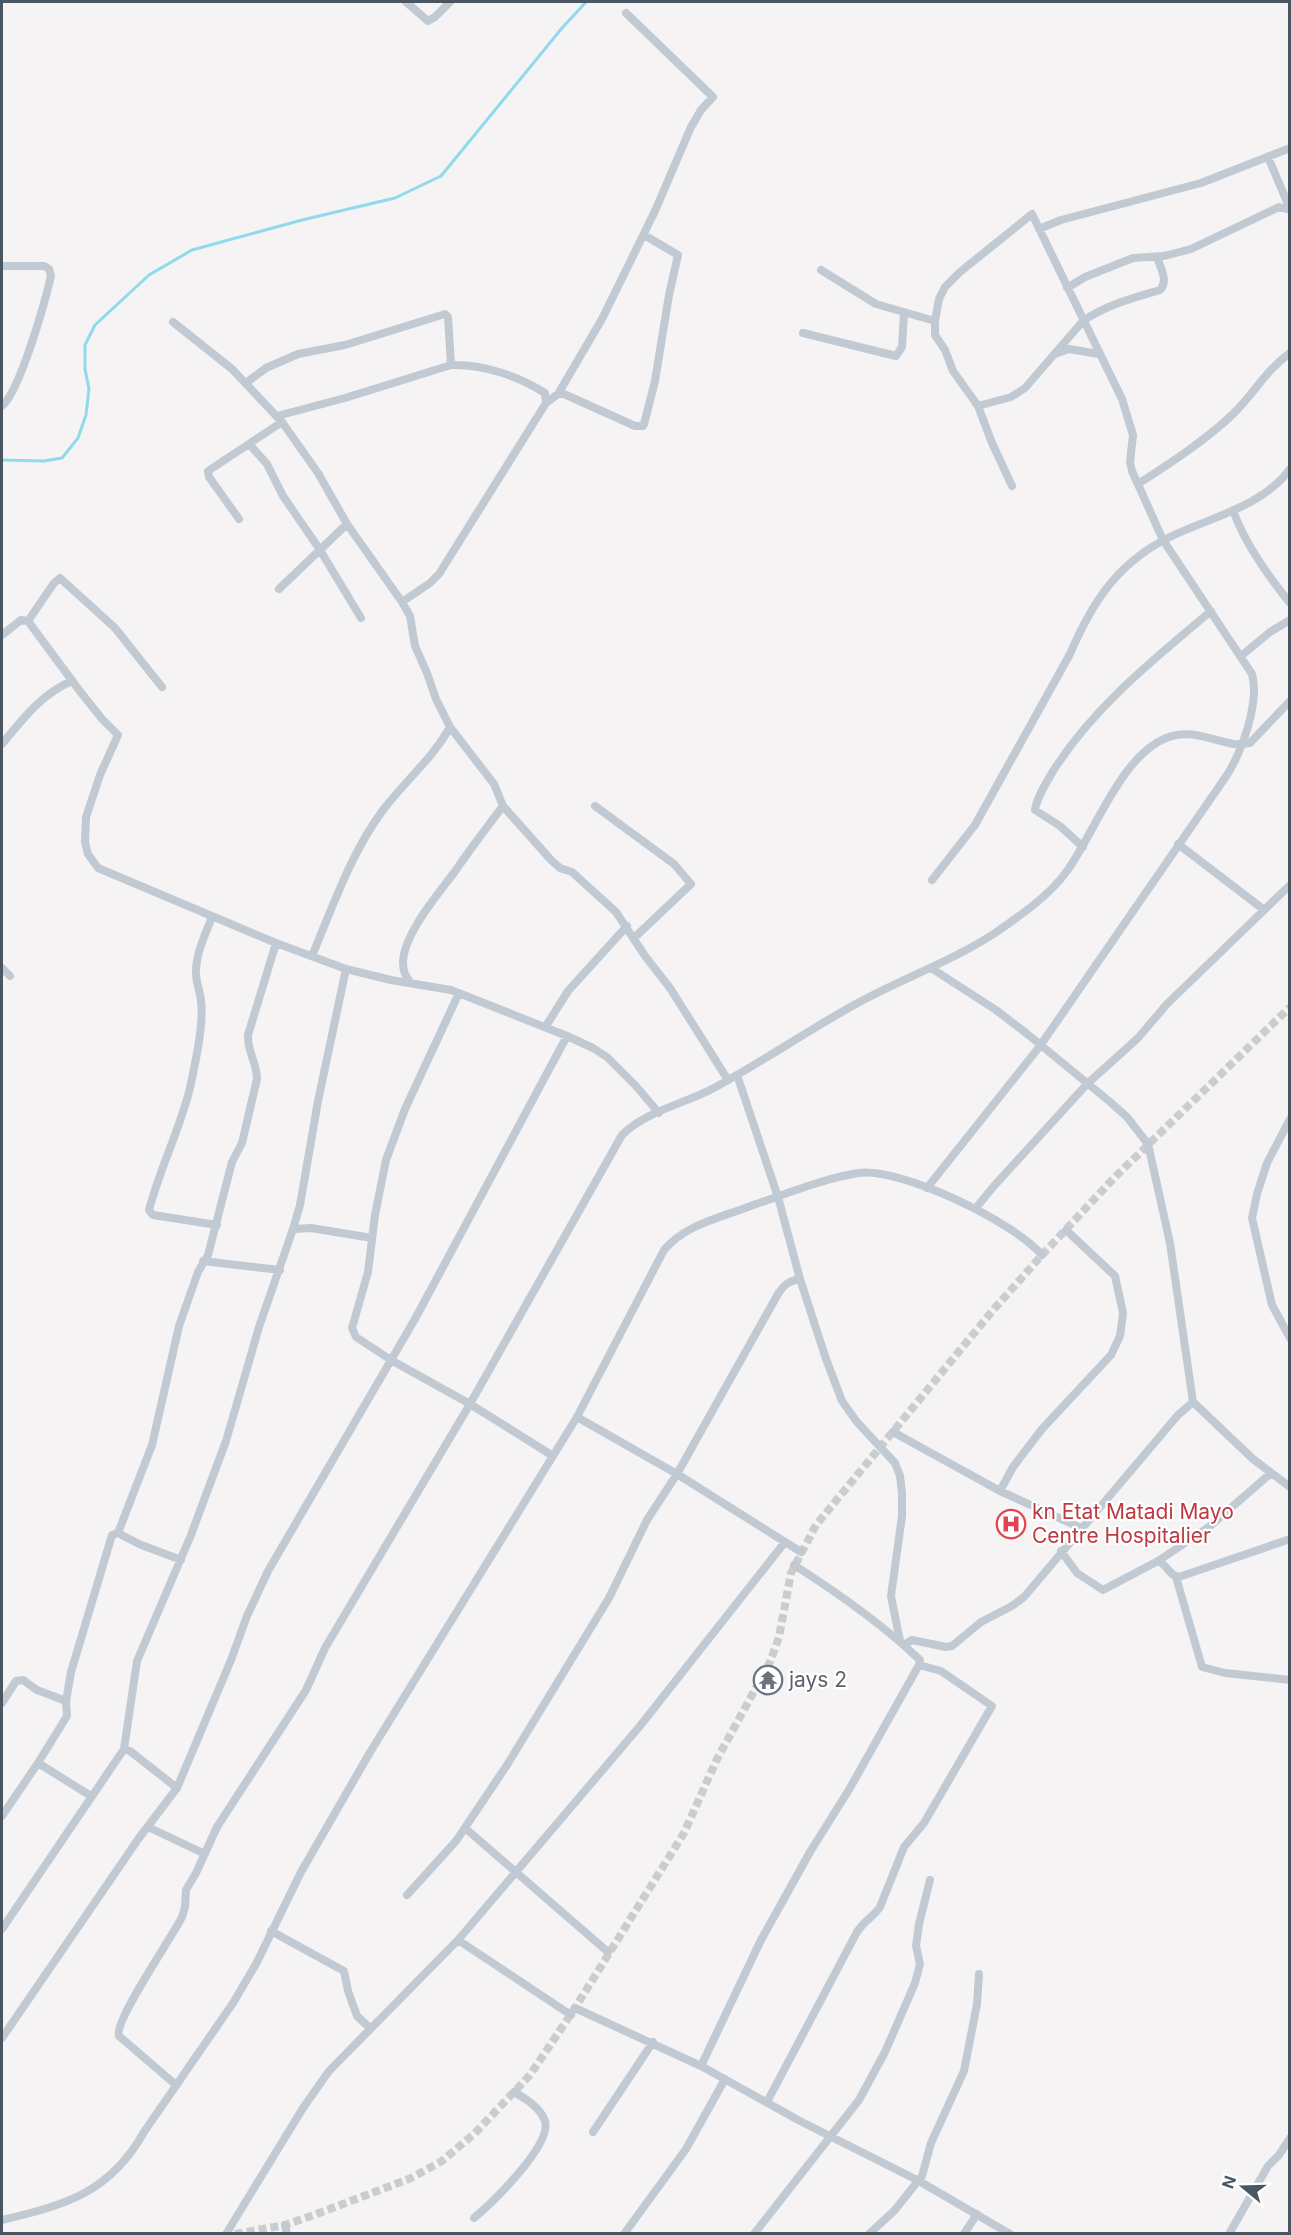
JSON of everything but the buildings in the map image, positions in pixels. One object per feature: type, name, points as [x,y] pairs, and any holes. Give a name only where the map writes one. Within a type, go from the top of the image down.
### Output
[{"type":"street","points":[[409,3],[428,21],[435,18],[450,2]]},
{"type":"street","points":[[402,602],[430,583],[438,574],[546,403],[558,394],[602,319],[644,235],[691,128],[701,110],[713,97],[626,13]]},
{"type":"street","points":[[1039,229],[1060,220],[1201,183],[1290,148]]},
{"type":"street","points":[[1268,157],[1289,209]]},
{"type":"street","points":[[1067,288],[1085,277],[1133,258],[1157,257],[1191,249],[1210,242],[1279,207],[1289,209]]},
{"type":"street","points":[[927,1188],[1040,1046],[1230,770],[1241,745],[1255,693],[1252,674],[1163,540],[1130,462],[1134,445],[1122,399],[1032,214],[960,272],[942,292],[935,321],[935,335],[945,350],[953,370],[978,406],[1012,486]]},
{"type":"street","points":[[558,394],[570,396],[635,426],[643,426],[656,381],[678,255],[644,235]]},
{"type":"street","points":[[978,406],[1011,398],[1018,393],[1039,373],[1083,321],[1107,307],[1164,287],[1165,280],[1157,257]]},
{"type":"street","points":[[2,266],[44,266],[49,269],[51,276],[32,342],[9,397],[2,406]]},
{"type":"street","points":[[821,270],[876,304],[904,314],[935,321]]},
{"type":"street","points":[[246,383],[266,368],[298,354],[345,345],[445,314],[448,317],[450,364]]},
{"type":"street","points":[[803,333],[896,356],[902,347],[904,314]]},
{"type":"street","points":[[173,322],[208,348],[280,419],[318,473],[347,524],[402,602],[410,616],[415,646],[436,699],[450,727],[494,784],[503,806],[551,860],[560,868],[572,872],[616,912],[645,956],[670,988],[728,1080]]},
{"type":"street","points":[[1054,354],[1069,350],[1099,354]]},
{"type":"street","points":[[1138,484],[1220,427],[1254,392],[1274,364],[1290,353]]},
{"type":"street","points":[[239,519],[209,477],[208,471],[250,445],[280,419],[450,364],[476,367],[518,377],[545,393],[546,403]]},
{"type":"street","points":[[250,445],[267,464],[283,496],[320,550],[361,618]]},
{"type":"street","points":[[932,880],[975,825],[1098,598],[1115,577],[1134,560],[1163,540],[1233,510],[1268,491],[1290,469]]},
{"type":"street","points":[[1233,510],[1254,549],[1290,603]]},
{"type":"street","points":[[279,589],[347,524]]},
{"type":"street","points":[[28,621],[54,583],[60,578],[115,628],[162,687]]},
{"type":"street","points":[[1083,847],[1060,826],[1035,810],[1050,778],[1074,740],[1116,693],[1210,611]]},
{"type":"street","points":[[2,635],[21,620],[28,621],[72,681],[118,737],[100,775],[86,817],[85,842],[88,854],[98,868],[212,917],[346,969],[442,987],[546,1026],[607,1057],[659,1113]]},
{"type":"street","points":[[1241,656],[1270,632],[1290,621]]},
{"type":"street","points":[[2,744],[21,719],[43,698],[72,681]]},
{"type":"street","points":[[176,2085],[121,2038],[118,2031],[137,1993],[179,1923],[185,1907],[186,1890],[217,1827],[306,1690],[331,1638],[470,1404],[547,1270],[614,1146],[628,1130],[728,1080],[855,1004],[931,968],[995,933],[1049,891],[1066,872],[1128,770],[1151,746],[1169,737],[1188,734],[1241,745],[1250,743],[1286,710],[1290,701]]},
{"type":"street","points":[[312,956],[367,834],[383,811],[441,742],[450,727]]},
{"type":"street","points":[[411,983],[404,975],[403,961],[408,943],[433,898],[503,806]]},
{"type":"street","points":[[595,806],[674,864],[691,884],[634,938]]},
{"type":"street","points":[[1178,844],[1263,909]]},
{"type":"street","points":[[975,1209],[1087,1084],[1138,1038],[1167,1004],[1290,885]]},
{"type":"street","points":[[212,917],[198,955],[196,968],[201,1001],[190,1088],[162,1164],[149,1210],[153,1215],[217,1225]]},
{"type":"street","points":[[546,1026],[568,991],[627,926]]},
{"type":"street","points":[[118,1533],[152,1445],[179,1326],[203,1262],[208,1255],[232,1162],[242,1143],[257,1069],[249,1051],[248,1035],[276,943]]},
{"type":"street","points":[[2,968],[10,976]]},
{"type":"street","points":[[931,968],[996,1010],[1126,1117],[1149,1144],[1170,1243],[1193,1402],[1271,1473],[1290,1487]]},
{"type":"street","points":[[2,1929],[124,1749],[137,1661],[181,1560],[226,1441],[259,1327],[300,1205],[318,1101],[346,969]]},
{"type":"street","points":[[459,993],[394,1137],[381,1181],[368,1272],[352,1328],[356,1337],[391,1360],[470,1404],[553,1456]]},
{"type":"street","points":[[3,2038],[177,1788],[264,1579],[429,1293],[567,1036]]},
{"type":"street","points":[[737,1075],[778,1197],[800,1279],[842,1401],[857,1422],[896,1463],[900,1476],[902,1516],[891,1596],[902,1643]]},
{"type":"street","points":[[1290,1119],[1267,1163],[1252,1218],[1272,1305],[1290,1338]]},
{"type":"street","points":[[2,2220],[68,2202],[117,2171],[132,2153],[233,2003],[301,1872],[369,1754],[578,1417],[639,1297],[670,1242],[687,1230],[778,1197],[858,1173],[877,1173],[895,1176],[975,1209],[1023,1237],[1042,1255]]},
{"type":"street","points":[[293,1229],[311,1228],[372,1238]]},
{"type":"street","points":[[1000,1491],[1013,1467],[1042,1429],[1111,1355],[1120,1336],[1123,1313],[1115,1276],[1066,1230]]},
{"type":"street","points":[[203,1262],[280,1270]]},
{"type":"street","points":[[407,1895],[465,1828],[507,1765],[597,1618],[647,1520],[677,1474],[784,1284],[800,1279]]},
{"type":"street","points":[[902,1643],[912,1640],[946,1647],[952,1646],[981,1622],[1024,1597],[1178,1415],[1193,1402]]},
{"type":"street","points":[[578,1417],[677,1474],[801,1552]]},
{"type":"street","points":[[893,1432],[1000,1491],[1081,1528]]},
{"type":"street","points":[[1061,1551],[1077,1573],[1103,1590],[1158,1561],[1209,1527],[1271,1473]]},
{"type":"street","points":[[2,1816],[39,1763],[67,1716],[66,1701],[71,1672],[99,1572],[112,1535],[118,1533],[181,1560]]},
{"type":"street","points":[[1176,1577],[1290,1539]]},
{"type":"street","points":[[226,2234],[329,2071],[458,1940],[640,1726],[785,1542]]},
{"type":"street","points":[[1158,1561],[1176,1577],[1202,1667],[1225,1673],[1290,1680]]},
{"type":"street","points":[[701,2066],[761,1940],[810,1852],[850,1788],[920,1660],[902,1643],[819,1580],[794,1565]]},
{"type":"street","points":[[767,2102],[857,1932],[880,1907],[904,1847],[924,1823],[992,1706],[941,1671],[919,1665]]},
{"type":"street","points":[[2,1703],[16,1681],[19,1680],[66,1701]]},
{"type":"street","points":[[124,1749],[130,1751],[177,1788]]},
{"type":"street","points":[[39,1763],[91,1796]]},
{"type":"street","points":[[148,1827],[205,1854]]},
{"type":"street","points":[[465,1828],[608,1952]]},
{"type":"street","points":[[754,2234],[859,2100],[885,2052],[915,1983],[920,1964],[916,1946],[930,1880]]},
{"type":"street","points":[[272,1931],[344,1971],[357,2016],[370,2028]]},
{"type":"street","points":[[458,1940],[573,2011],[653,2042],[701,2066],[831,2137],[919,2181],[1010,2234]]},
{"type":"street","points":[[869,2234],[894,2211],[919,2181],[933,2137],[964,2071],[977,2004],[979,1974]]},
{"type":"street","points":[[593,2132],[653,2042]]},
{"type":"street","points":[[624,2234],[686,2149],[724,2079]]},
{"type":"street","points":[[474,2218],[501,2194],[522,2169],[544,2133],[545,2121],[538,2109],[514,2092]]},
{"type":"street","points":[[1229,2234],[1269,2166],[1279,2156],[1290,2138]]},
{"type":"street","points":[[964,2234],[977,2214]]},
{"type":"street","points":[[285,2225],[287,2234]]},
{"type":"waterway","points":[[2,460],[44,461],[62,458],[78,438],[86,415],[89,389],[85,369],[85,345],[95,325],[149,275],[192,250],[395,198],[441,176],[586,2]]},
{"type":"tunnel","points":[[235,2234],[285,2225],[409,2179],[442,2161],[475,2133],[530,2075],[575,2008],[684,1833],[717,1759],[770,1662],[779,1637],[791,1573],[816,1525],[994,1309],[1042,1255],[1115,1177],[1290,1007]]},
{"type":"place","name":"kn Etat Matadi Mayo Centre Hospitalier","points":[[1011,1524]]},
{"type":"place","name":"jays 2","points":[[768,1680]]}]
